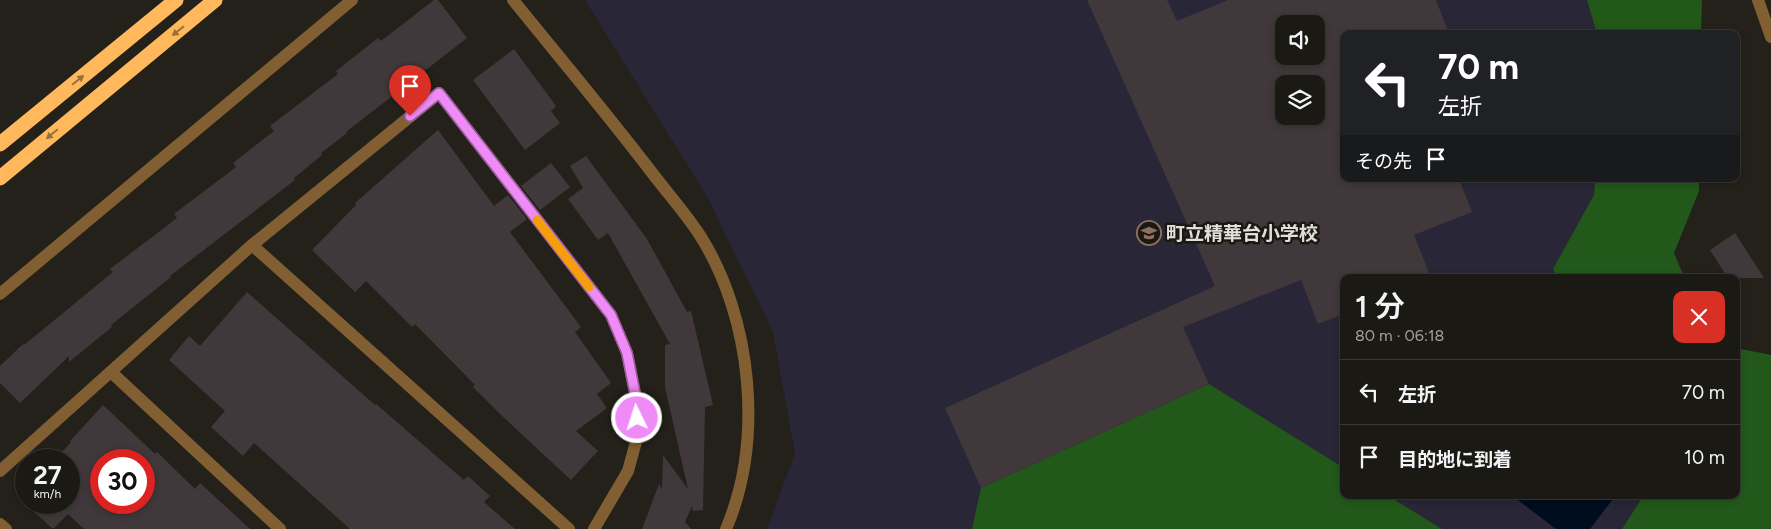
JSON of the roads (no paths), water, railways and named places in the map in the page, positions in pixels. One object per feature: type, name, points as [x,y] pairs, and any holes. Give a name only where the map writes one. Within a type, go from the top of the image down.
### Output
[{"type":"highway","points":[[0,144],[176,0]]},
{"type":"highway","points":[[0,178],[216,0]]},
{"type":"street","points":[[0,294],[352,0]]},
{"type":"street","points":[[513,0],[629,143],[701,237],[726,290],[735,318],[744,360],[748,402],[748,432],[739,492],[726,529]]},
{"type":"street","points":[[1758,0],[1771,37]]},
{"type":"street","points":[[0,472],[252,245],[439,93],[611,315],[627,353],[636,398],[637,438],[628,471],[594,529]]},
{"type":"street","points":[[252,245],[569,529]]},
{"type":"street","points":[[111,372],[280,529]]},
{"type":"street","points":[[0,524],[6,529]]},
{"type":"water","points":[[1516,499],[1613,499],[1590,529],[1556,529]]},
{"type":"place","name":"町立精華台小学校","points":[[1149,233]]}]
